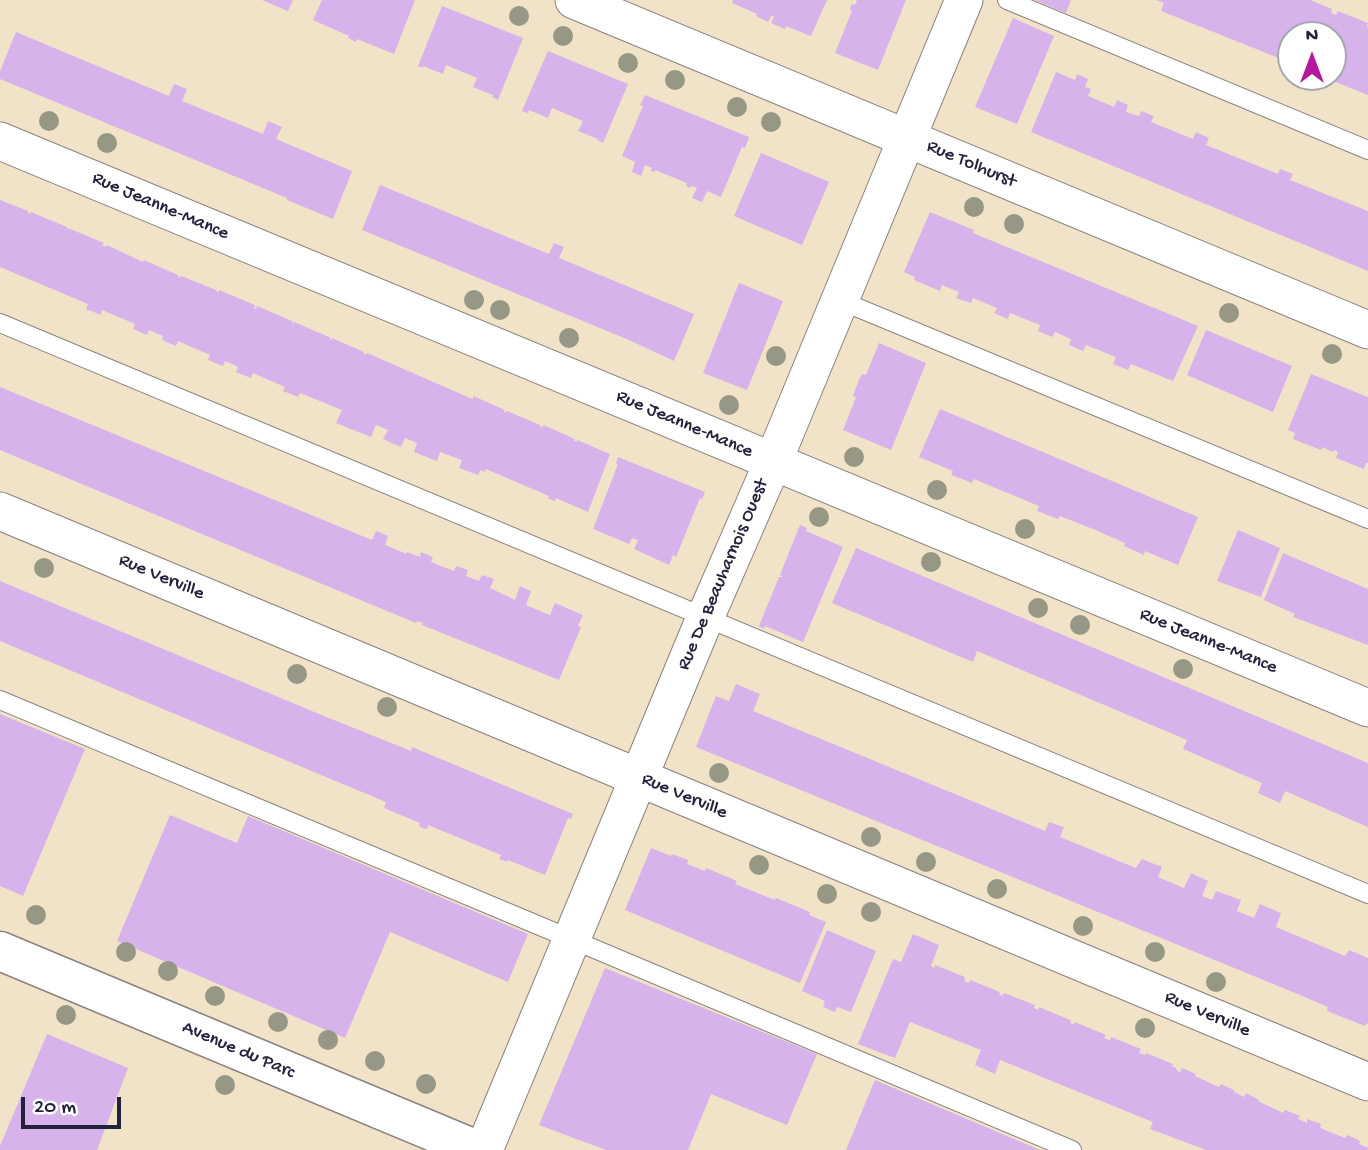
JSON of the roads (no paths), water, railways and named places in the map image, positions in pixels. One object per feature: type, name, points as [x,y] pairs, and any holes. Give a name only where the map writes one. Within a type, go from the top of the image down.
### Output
[{"type":"street","name":"Rue Tolhurst","points":[[574,0],[1368,330]]},
{"type":"street","name":"Rue De Beauharnois Ouest","points":[[484,1150],[964,0]]},
{"type":"street","name":"Rue Jeanne-Mance","points":[[0,141],[1368,708]]},
{"type":"street","name":"Rue Verville","points":[[0,511],[1368,1082]]},
{"type":"street","name":"Avenue du Parc","points":[[0,951],[477,1150]]},
{"type":"lane","points":[[1007,0],[1368,150]]},
{"type":"lane","points":[[839,300],[1368,519]]},
{"type":"lane","points":[[0,323],[1368,894]]},
{"type":"lane","points":[[0,700],[1072,1150]]}]
